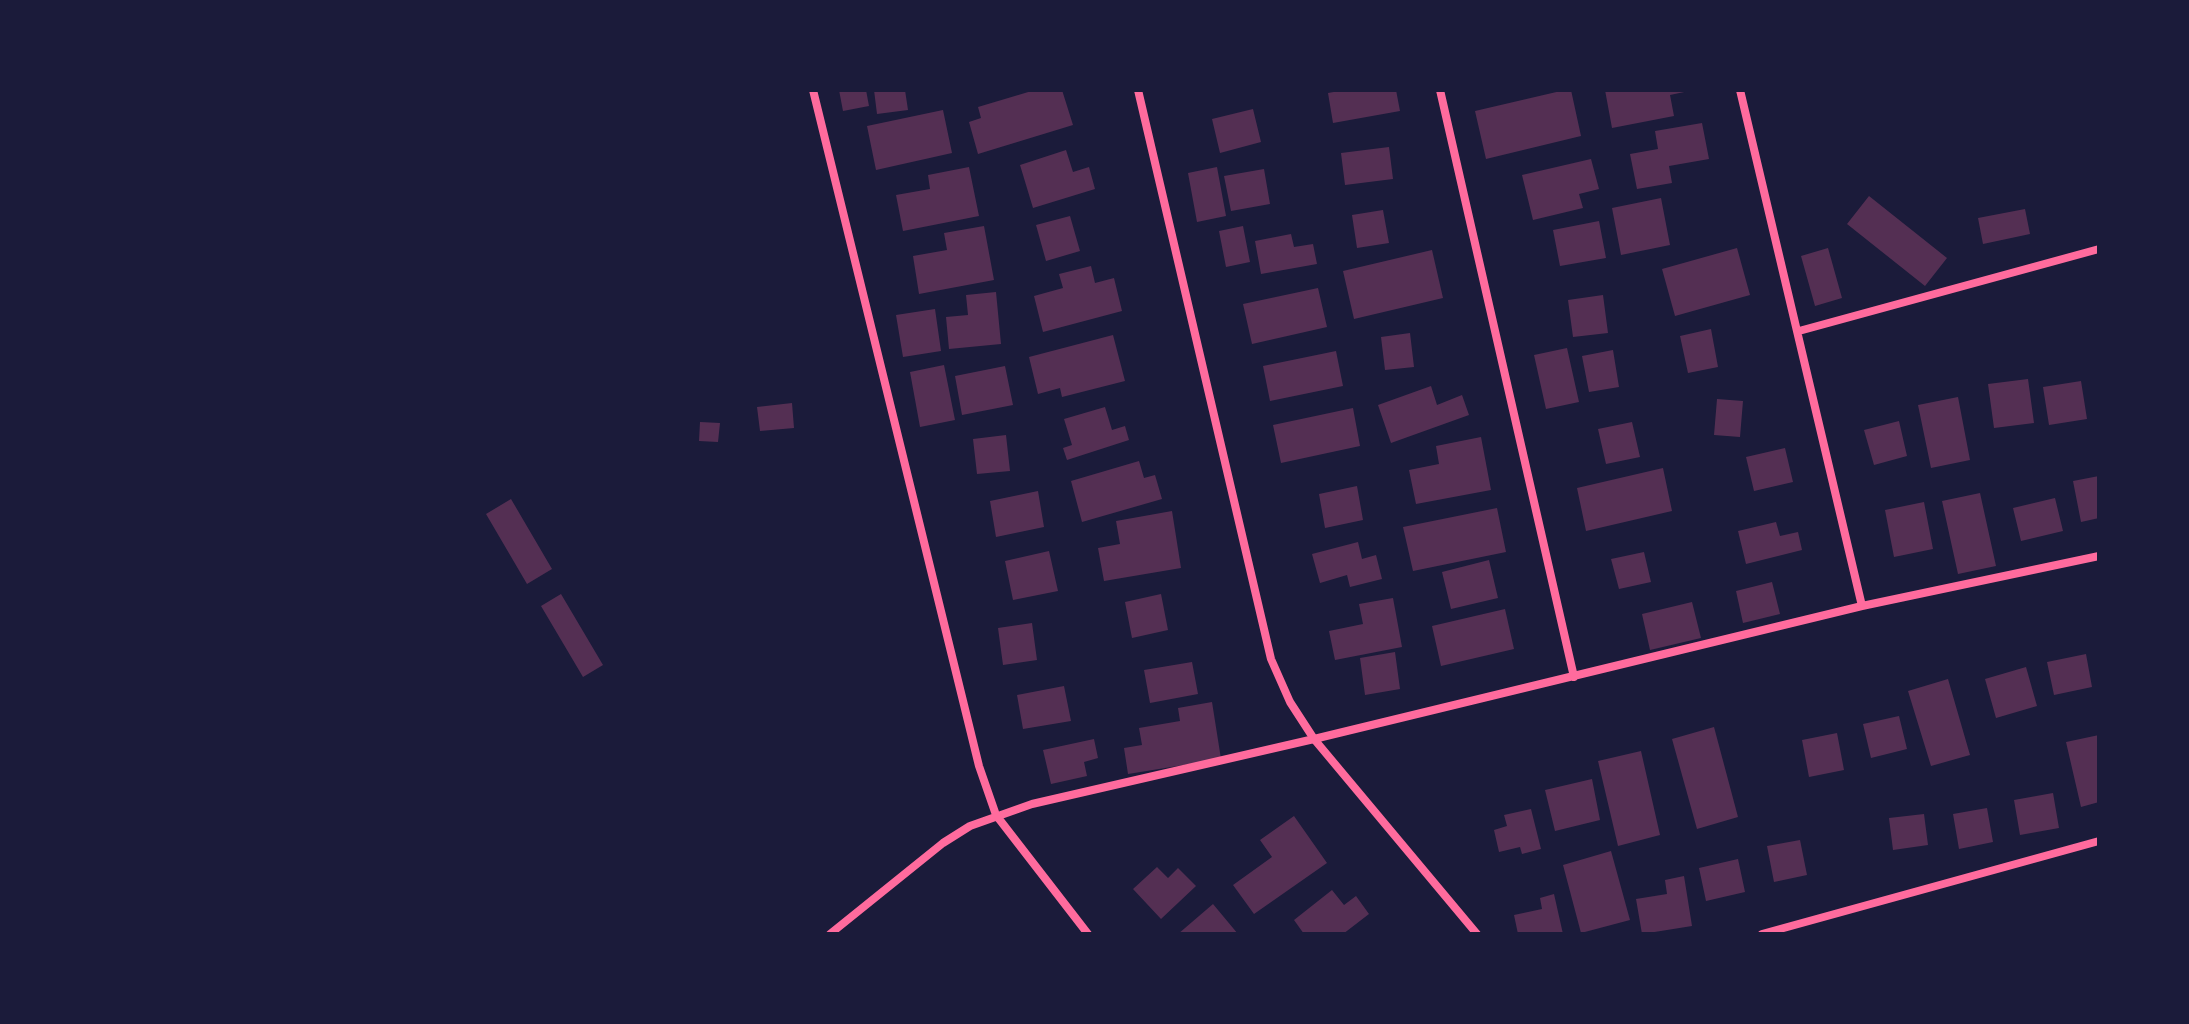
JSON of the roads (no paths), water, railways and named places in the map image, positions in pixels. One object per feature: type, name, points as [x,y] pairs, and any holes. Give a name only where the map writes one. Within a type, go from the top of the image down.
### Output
[{"type":"street","points":[[813,90],[979,766],[996,815],[1088,934]]},
{"type":"street","points":[[1138,90],[1271,659],[1290,702],[1314,739],[1477,934]]},
{"type":"street","points":[[1440,90],[1574,677]]},
{"type":"street","points":[[1740,90],[1862,606]]},
{"type":"street","points":[[1799,331],[2099,249]]},
{"type":"street","points":[[830,934],[943,843],[970,826],[1032,804],[1862,606],[2099,556]]},
{"type":"street","points":[[1762,934],[2099,841]]}]
